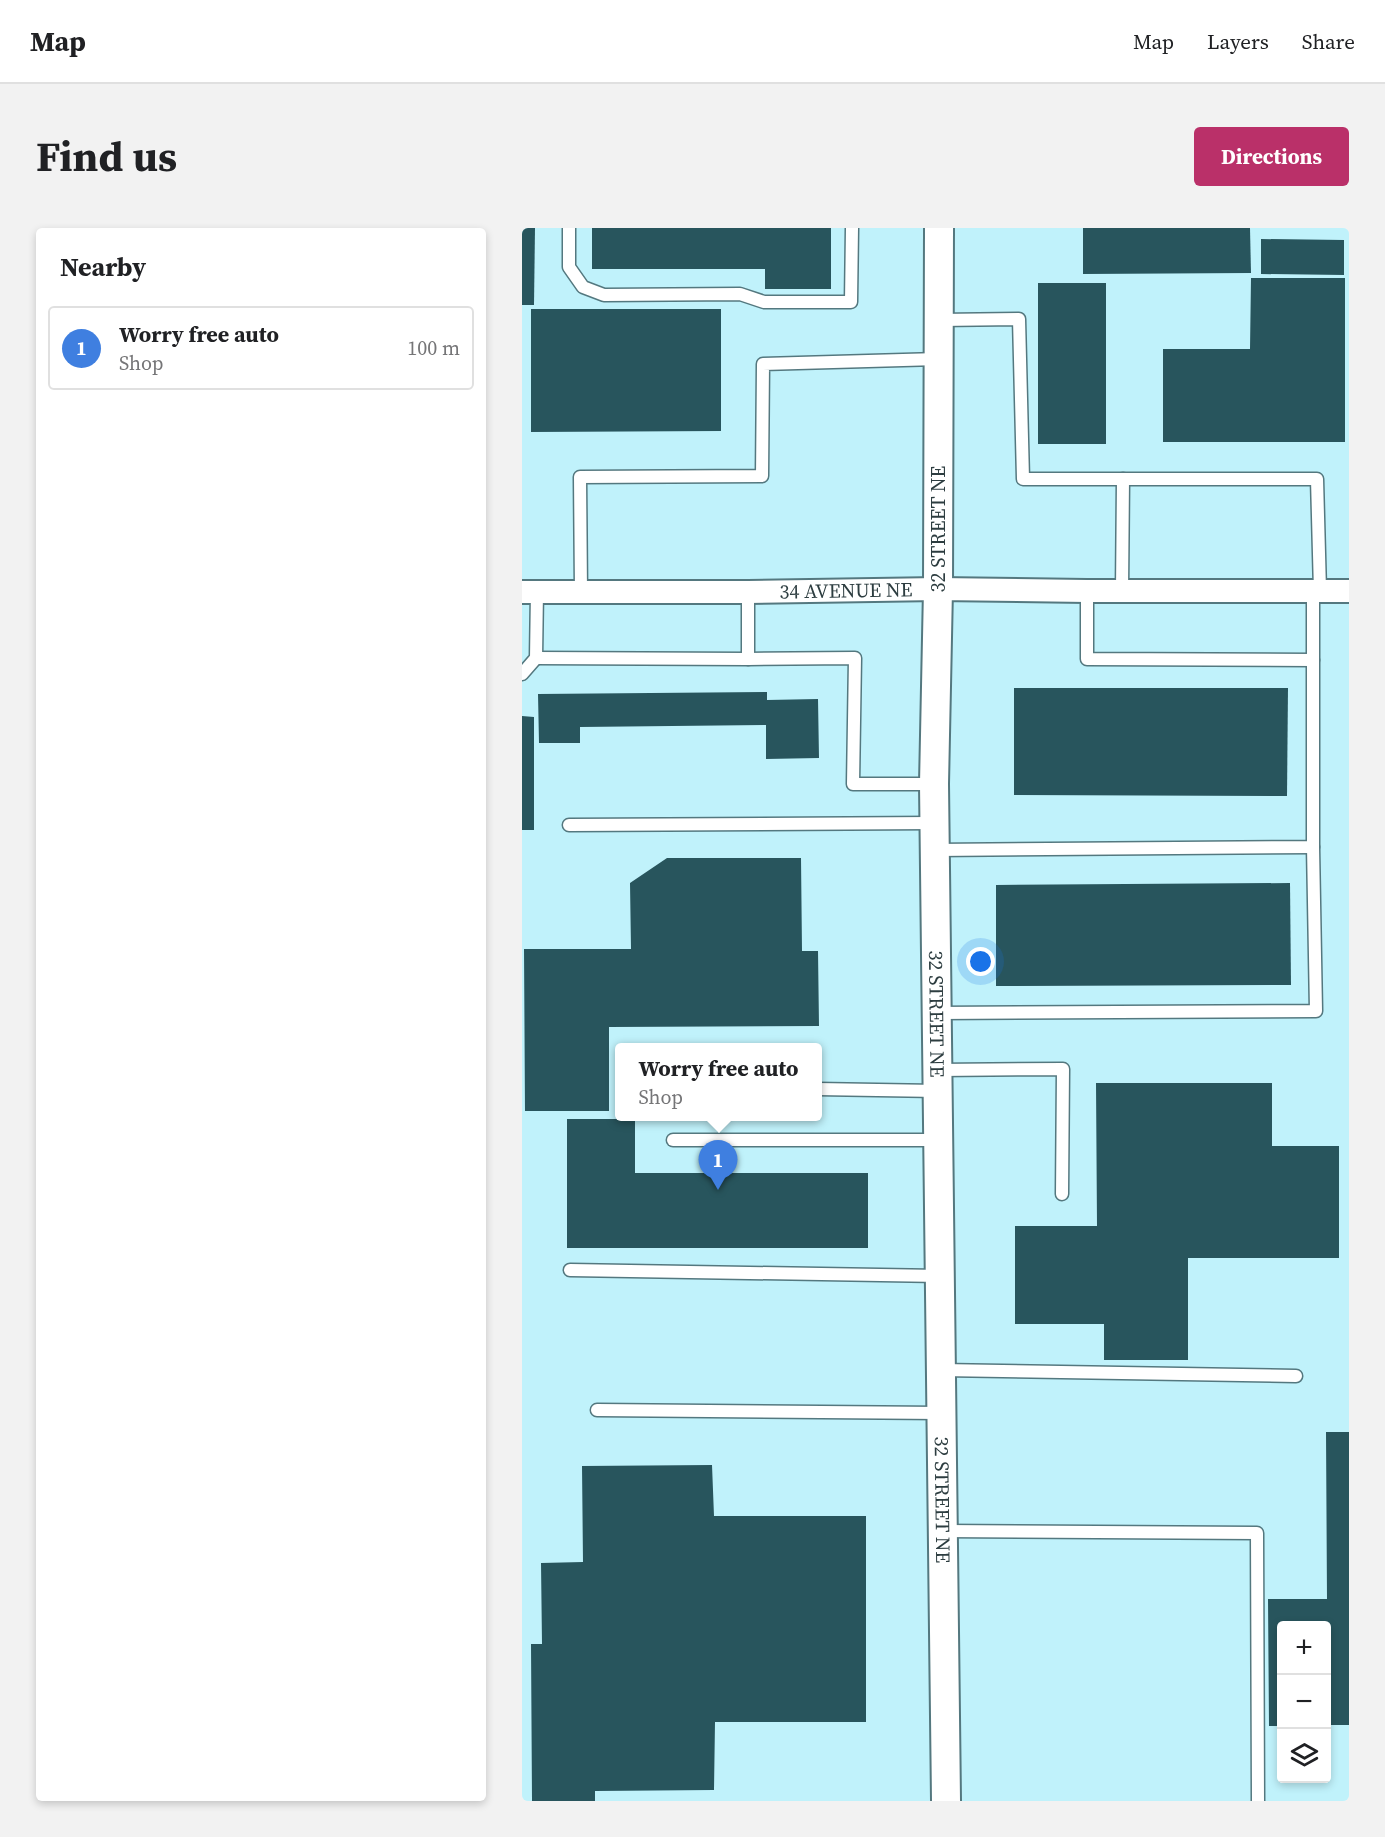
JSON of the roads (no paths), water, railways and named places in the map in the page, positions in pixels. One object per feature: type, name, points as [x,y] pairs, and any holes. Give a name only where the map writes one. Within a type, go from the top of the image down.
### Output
[{"type":"street","name":"32 STREET NE","points":[[939,228],[938,589],[934,784],[946,1801]]},
{"type":"street","name":"34 AVENUE NE","points":[[529,592],[938,589],[1349,591]]},
{"type":"lane","points":[[569,228],[569,267],[583,287],[604,295],[740,294],[764,302],[851,302],[852,228]]},
{"type":"lane","points":[[937,1013],[1316,1011],[1313,660],[1317,479],[1023,479],[1019,319],[939,320]]},
{"type":"lane","points":[[581,591],[580,477],[762,476],[763,364],[938,359]]},
{"type":"lane","points":[[1122,591],[1123,479]]},
{"type":"lane","points":[[1087,591],[1086,659],[1313,660]]},
{"type":"lane","points":[[522,674],[536,658],[529,592]]},
{"type":"lane","points":[[748,592],[748,659]]},
{"type":"lane","points":[[536,658],[855,658],[853,784],[934,784]]},
{"type":"lane","points":[[569,825],[1313,847]]},
{"type":"lane","points":[[822,1089],[1063,1069],[1062,1194]]},
{"type":"lane","points":[[673,1140],[938,1140]]},
{"type":"lane","points":[[570,1270],[940,1276]]},
{"type":"lane","points":[[941,1370],[1296,1376]]},
{"type":"lane","points":[[597,1410],[941,1413]]},
{"type":"lane","points":[[943,1532],[1257,1533],[1258,1801]]},
{"type":"place","name":"Worry free auto","points":[[718,1190]]}]
